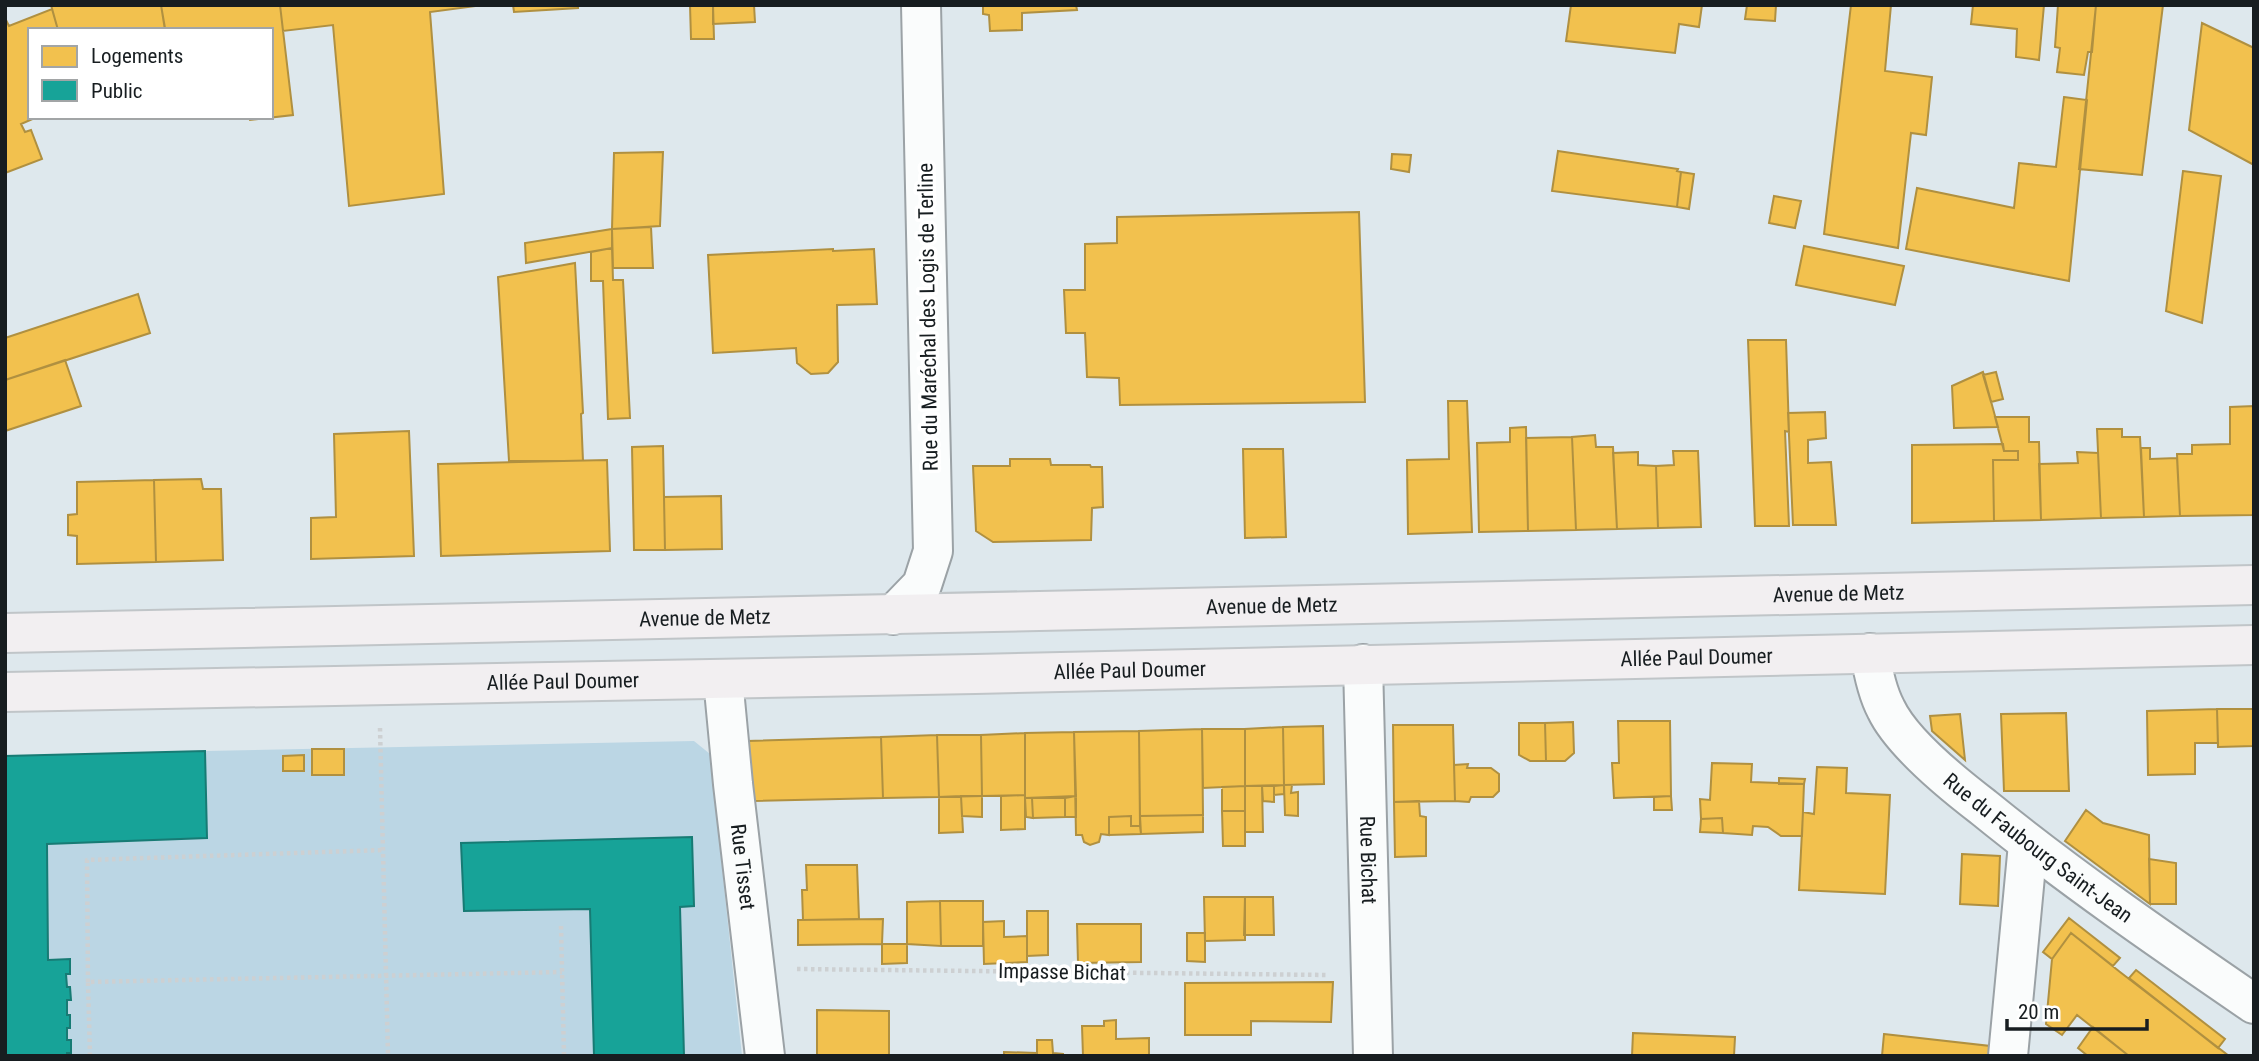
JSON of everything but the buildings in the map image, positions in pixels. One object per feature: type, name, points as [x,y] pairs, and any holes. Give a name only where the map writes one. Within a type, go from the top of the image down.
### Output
[{"type":"main road","name":"Avenue de Metz","points":[[5,633],[2254,585]]},
{"type":"main road","name":"Allée Paul Doumer","points":[[5,692],[2254,645]]},
{"type":"street","name":"Rue du Maréchal des Logis de Terline","points":[[893,615],[922,585],[933,551],[921,5]]},
{"type":"street","name":"Rue du Faubourg Saint-Jean","points":[[1870,653],[1873,675],[1886,711],[1913,746],[2028,844],[2254,1004]]},
{"type":"street","name":"Rue Bichat","points":[[1363,664],[1373,1056]]},
{"type":"street","name":"Rue Tisset","points":[[723,679],[765,1056]]},
{"type":"street","points":[[2008,1056],[2028,844]]},
{"type":"path","points":[[378,685],[388,1056]]},
{"type":"path","points":[[90,1056],[86,860],[384,850]]},
{"type":"path","points":[[561,926],[564,1056]]},
{"type":"path","name":"Impasse Bichat","points":[[754,968],[1370,975]]},
{"type":"path","points":[[88,982],[562,972]]},
{"type":"shaded area","points":[[694,741],[710,754],[742,1056],[684,1056],[680,907],[694,906],[691,837],[461,843],[464,911],[590,909],[594,1056],[67,1056],[67,1053],[71,1053],[71,1040],[67,1040],[70,1015],[67,1015],[67,1000],[71,1000],[66,974],[70,974],[70,960],[48,960],[47,844],[207,838],[205,751]]}]
